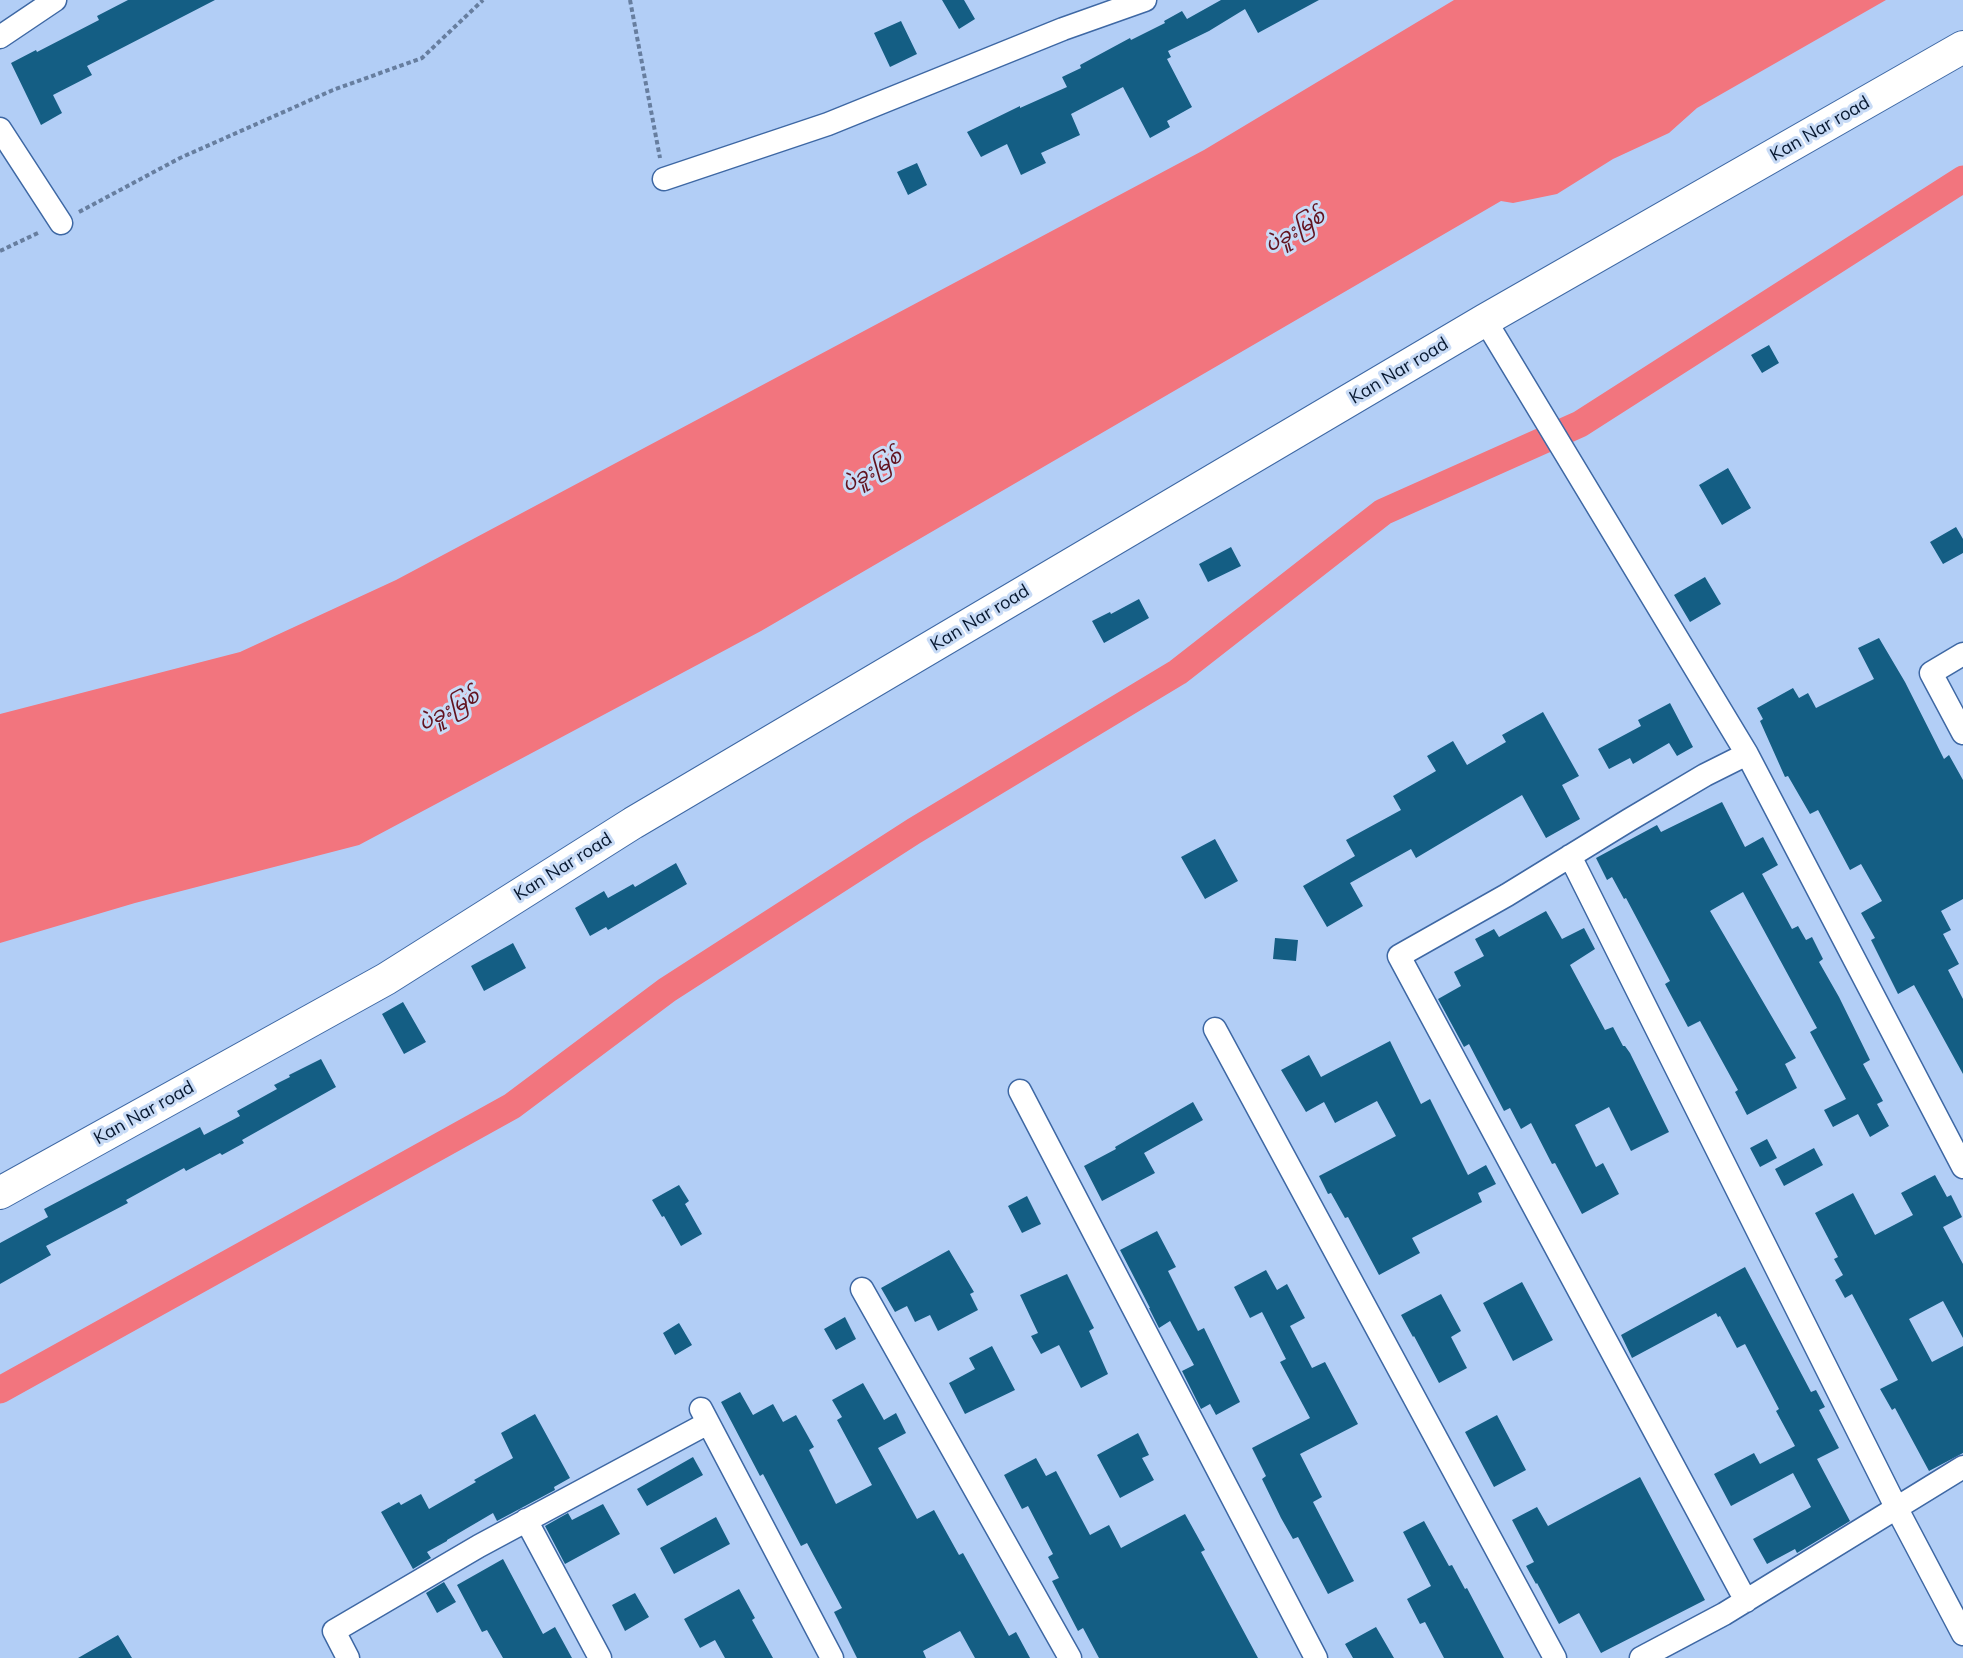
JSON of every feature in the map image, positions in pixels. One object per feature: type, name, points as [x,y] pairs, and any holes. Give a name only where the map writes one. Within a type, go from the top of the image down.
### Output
[{"type":"street","points":[[0,37],[55,0]]},
{"type":"street","points":[[664,179],[828,124],[1063,29],[1145,0]]},
{"type":"street","name":"Kan Nar road","points":[[0,1193],[386,979],[633,823],[1485,320],[1963,47]]},
{"type":"street","points":[[0,129],[61,223]]},
{"type":"street","points":[[1485,320],[1747,754],[1963,1167]]},
{"type":"street","points":[[1963,654],[1931,673],[1963,734]]},
{"type":"street","points":[[1746,1601],[1399,956],[1507,896],[1705,775],[1747,754]]},
{"type":"street","points":[[1570,856],[1897,1509],[1963,1634]]},
{"type":"street","points":[[1215,1029],[1555,1658]]},
{"type":"street","points":[[1020,1091],[1316,1658]]},
{"type":"street","points":[[862,1289],[1070,1658]]},
{"type":"street","points":[[348,1658],[334,1631],[705,1416],[832,1658]]},
{"type":"street","points":[[1641,1658],[1746,1601],[1963,1467]]},
{"type":"street","points":[[526,1520],[600,1658]]},
{"type":"path","points":[[0,251],[61,223],[180,158],[333,90],[422,58],[483,0]]},
{"type":"path","points":[[630,0],[664,179]]},
{"type":"water","name":"ပဲခူးမြစ်","points":[[1454,0],[1886,0],[1697,108],[1669,133],[1613,159],[1557,194],[1513,203],[1501,201],[761,631],[359,845],[135,903],[0,943],[0,714],[240,652],[396,580],[1204,150]]},
{"type":"building","points":[[128,0],[215,0],[87,66],[92,75],[53,95],[62,113],[41,125],[11,63],[99,20],[97,16]]},
{"type":"building","points":[[942,0],[964,0],[975,19],[959,29]]},
{"type":"building","points":[[1221,0],[1319,0],[1258,33],[1245,9],[1209,31],[1168,51],[1171,57],[1167,59],[1192,107],[1167,121],[1170,127],[1150,138],[1123,87],[1071,114],[1080,135],[1041,153],[1046,163],[1021,175],[1007,144],[981,157],[967,132],[1020,106],[1020,108],[1067,87],[1062,77],[1130,38],[1131,40],[1165,23],[1164,21],[1182,11],[1187,19]]},
{"type":"building","points":[[901,21],[917,54],[890,67],[874,33]]},
{"type":"building","points":[[917,163],[927,185],[908,195],[897,172]]},
{"type":"building","points":[[1769,345],[1779,363],[1762,373],[1751,355]]},
{"type":"building","points":[[1728,468],[1751,508],[1722,525],[1699,485]]},
{"type":"building","points":[[1956,527],[1963,539],[1963,553],[1943,564],[1930,542]]},
{"type":"building","points":[[1231,547],[1241,566],[1208,582],[1199,564]]},
{"type":"building","points":[[1705,577],[1721,604],[1690,622],[1674,595]]},
{"type":"building","points":[[1139,599],[1149,618],[1104,643],[1092,621]]},
{"type":"building","points":[[1879,638],[1905,682],[1944,759],[1949,755],[1963,780],[1963,899],[1941,911],[1951,930],[1943,934],[1959,964],[1948,970],[1963,999],[1963,1074],[1914,985],[1898,994],[1871,940],[1875,938],[1861,913],[1882,901],[1861,864],[1850,870],[1818,810],[1810,814],[1788,776],[1785,777],[1760,721],[1763,719],[1757,708],[1793,688],[1799,698],[1808,693],[1816,708],[1874,679],[1858,648]]},
{"type":"building","points":[[1670,703],[1693,747],[1677,756],[1669,743],[1633,764],[1630,758],[1609,769],[1598,749],[1641,726],[1638,720]]},
{"type":"building","points":[[1543,712],[1579,776],[1562,785],[1580,819],[1546,838],[1522,795],[1416,858],[1411,849],[1350,883],[1363,906],[1327,927],[1303,886],[1355,856],[1346,840],[1401,810],[1393,796],[1436,771],[1427,756],[1453,741],[1467,765],[1506,742],[1502,735]]},
{"type":"building","points":[[1722,802],[1745,847],[1763,837],[1778,865],[1762,874],[1792,929],[1798,926],[1806,940],[1812,937],[1823,959],[1819,962],[1870,1060],[1863,1064],[1883,1101],[1877,1104],[1889,1126],[1870,1137],[1858,1114],[1833,1127],[1824,1110],[1846,1099],[1810,1032],[1817,1028],[1743,892],[1710,911],[1796,1058],[1785,1064],[1797,1088],[1747,1115],[1735,1092],[1738,1090],[1700,1021],[1688,1027],[1665,984],[1670,981],[1626,898],[1624,899],[1612,877],[1607,880],[1596,858],[1657,825],[1661,832]]},
{"type":"building","points":[[1215,839],[1238,881],[1205,899],[1181,857]]},
{"type":"building","points":[[676,863],[687,884],[608,930],[606,927],[590,936],[575,908],[604,891],[608,898],[633,884],[635,887]]},
{"type":"building","points":[[1546,911],[1562,939],[1584,928],[1595,949],[1570,965],[1605,1030],[1613,1027],[1623,1046],[1630,1053],[1669,1132],[1631,1151],[1609,1107],[1575,1125],[1596,1167],[1603,1163],[1619,1194],[1582,1214],[1531,1123],[1521,1129],[1510,1108],[1504,1111],[1469,1044],[1464,1047],[1438,999],[1461,986],[1454,972],[1484,956],[1475,939],[1494,929],[1499,937]]},
{"type":"building","points":[[1275,938],[1298,940],[1296,961],[1273,959]]},
{"type":"building","points":[[513,943],[526,968],[484,991],[471,966]]},
{"type":"building","points":[[403,1002],[426,1042],[404,1054],[382,1014]]},
{"type":"building","points":[[1390,1041],[1421,1104],[1430,1099],[1468,1175],[1486,1165],[1496,1184],[1478,1193],[1482,1202],[1412,1238],[1420,1253],[1379,1275],[1348,1217],[1345,1218],[1331,1193],[1328,1194],[1319,1176],[1396,1136],[1377,1101],[1335,1123],[1324,1102],[1306,1112],[1281,1070],[1309,1055],[1321,1077]]},
{"type":"building","points":[[321,1059],[336,1087],[242,1140],[244,1143],[186,1171],[184,1168],[126,1200],[128,1203],[46,1246],[51,1255],[0,1284],[0,1243],[48,1217],[44,1209],[200,1127],[204,1135],[240,1116],[237,1111],[277,1089],[274,1085],[290,1077],[289,1075]]},
{"type":"building","points":[[1193,1102],[1203,1120],[1144,1153],[1155,1173],[1102,1201],[1084,1166]]},
{"type":"building","points":[[1767,1139],[1777,1158],[1760,1167],[1750,1148]]},
{"type":"building","points":[[1814,1148],[1823,1165],[1784,1186],[1775,1169]]},
{"type":"building","points":[[1935,1175],[1947,1197],[1951,1195],[1962,1217],[1943,1227],[1963,1264],[1963,1338],[1943,1301],[1909,1319],[1932,1362],[1963,1346],[1963,1453],[1929,1471],[1895,1408],[1892,1410],[1880,1389],[1898,1380],[1852,1294],[1845,1298],[1835,1280],[1843,1275],[1834,1259],[1838,1257],[1815,1213],[1853,1193],[1875,1235],[1913,1215],[1901,1193]]},
{"type":"building","points":[[679,1185],[689,1201],[685,1204],[702,1234],[681,1246],[652,1200]]},
{"type":"building","points":[[1027,1196],[1041,1224],[1022,1233],[1008,1206]]},
{"type":"building","points":[[1157,1231],[1176,1267],[1168,1271],[1198,1331],[1204,1328],[1240,1402],[1216,1415],[1210,1404],[1201,1409],[1182,1371],[1194,1365],[1170,1321],[1159,1328],[1120,1250]]},
{"type":"building","points":[[949,1250],[974,1292],[970,1294],[978,1310],[938,1331],[930,1315],[915,1322],[907,1306],[895,1312],[881,1288]]},
{"type":"building","points":[[1745,1267],[1811,1392],[1816,1390],[1825,1407],[1819,1410],[1839,1448],[1817,1459],[1850,1521],[1797,1553],[1795,1549],[1767,1564],[1753,1539],[1811,1507],[1793,1473],[1731,1506],[1714,1474],[1754,1453],[1760,1464],[1795,1446],[1776,1411],[1779,1409],[1745,1344],[1737,1348],[1720,1316],[1718,1317],[1716,1313],[1632,1358],[1621,1335]]},
{"type":"building","points":[[1266,1270],[1277,1290],[1287,1284],[1305,1318],[1290,1326],[1312,1368],[1325,1362],[1358,1424],[1300,1454],[1322,1497],[1313,1502],[1354,1581],[1328,1594],[1298,1537],[1293,1539],[1281,1518],[1262,1479],[1266,1476],[1252,1448],[1310,1418],[1280,1362],[1286,1359],[1262,1312],[1250,1318],[1234,1287]]},
{"type":"building","points":[[1067,1274],[1094,1328],[1089,1331],[1108,1374],[1081,1388],[1059,1345],[1041,1354],[1031,1336],[1038,1333],[1020,1295]]},
{"type":"building","points":[[1522,1282],[1553,1340],[1513,1361],[1483,1303]]},
{"type":"building","points":[[1441,1294],[1461,1331],[1451,1337],[1467,1368],[1439,1383],[1401,1315]]},
{"type":"building","points":[[845,1317],[856,1339],[836,1350],[824,1329]]},
{"type":"building","points":[[679,1323],[692,1345],[675,1355],[663,1333]]},
{"type":"building","points":[[992,1346],[1015,1390],[965,1414],[949,1383],[975,1369],[969,1358]]},
{"type":"building","points":[[863,1383],[884,1420],[896,1413],[906,1433],[878,1448],[917,1519],[934,1510],[959,1555],[963,1553],[1009,1636],[1016,1632],[1030,1658],[975,1658],[960,1631],[923,1651],[926,1658],[857,1658],[834,1612],[842,1608],[807,1543],[801,1546],[763,1474],[760,1476],[721,1402],[740,1392],[753,1415],[773,1404],[783,1422],[796,1415],[814,1447],[809,1450],[836,1504],[872,1485],[837,1420],[842,1417],[832,1400]]},
{"type":"building","points":[[535,1414],[570,1478],[554,1487],[555,1490],[497,1521],[493,1513],[427,1552],[431,1558],[413,1569],[381,1512],[399,1502],[401,1505],[421,1494],[429,1509],[476,1482],[474,1480],[513,1458],[501,1433]]},
{"type":"building","points":[[1497,1415],[1526,1470],[1494,1487],[1465,1432]]},
{"type":"building","points":[[1138,1433],[1149,1455],[1142,1458],[1154,1480],[1120,1498],[1097,1455]]},
{"type":"building","points":[[693,1457],[703,1475],[647,1506],[637,1489]]},
{"type":"building","points":[[1036,1458],[1046,1476],[1056,1471],[1090,1535],[1109,1525],[1121,1548],[1185,1514],[1205,1550],[1201,1552],[1258,1658],[1099,1658],[1083,1628],[1078,1631],[1052,1581],[1059,1578],[1048,1557],[1053,1554],[1028,1506],[1022,1509],[1004,1475]]},
{"type":"building","points":[[1640,1477],[1705,1600],[1601,1653],[1579,1613],[1559,1624],[1526,1566],[1534,1562],[1512,1520],[1537,1507],[1548,1526]]},
{"type":"building","points":[[603,1504],[620,1534],[565,1564],[545,1526],[568,1513],[572,1520]]},
{"type":"building","points":[[716,1517],[730,1544],[674,1574],[660,1548]]},
{"type":"building","points":[[1424,1521],[1449,1566],[1452,1565],[1465,1589],[1467,1588],[1504,1658],[1444,1658],[1425,1622],[1420,1624],[1407,1599],[1431,1586],[1403,1532]]},
{"type":"building","points":[[503,1559],[543,1634],[555,1627],[572,1658],[503,1658],[487,1630],[482,1632],[457,1585]]},
{"type":"building","points":[[444,1582],[456,1602],[437,1613],[426,1593]]},
{"type":"building","points":[[739,1589],[755,1618],[752,1620],[773,1658],[725,1658],[715,1640],[700,1648],[684,1619]]},
{"type":"building","points":[[635,1593],[649,1617],[625,1631],[612,1605]]},
{"type":"building","points":[[1376,1627],[1394,1658],[1353,1658],[1345,1644]]},
{"type":"building","points":[[118,1635],[132,1658],[78,1658]]},
{"type":"waterway","points":[[0,1390],[512,1106],[667,990],[914,831],[1178,672],[1383,512],[1580,424],[1963,179]]}]
